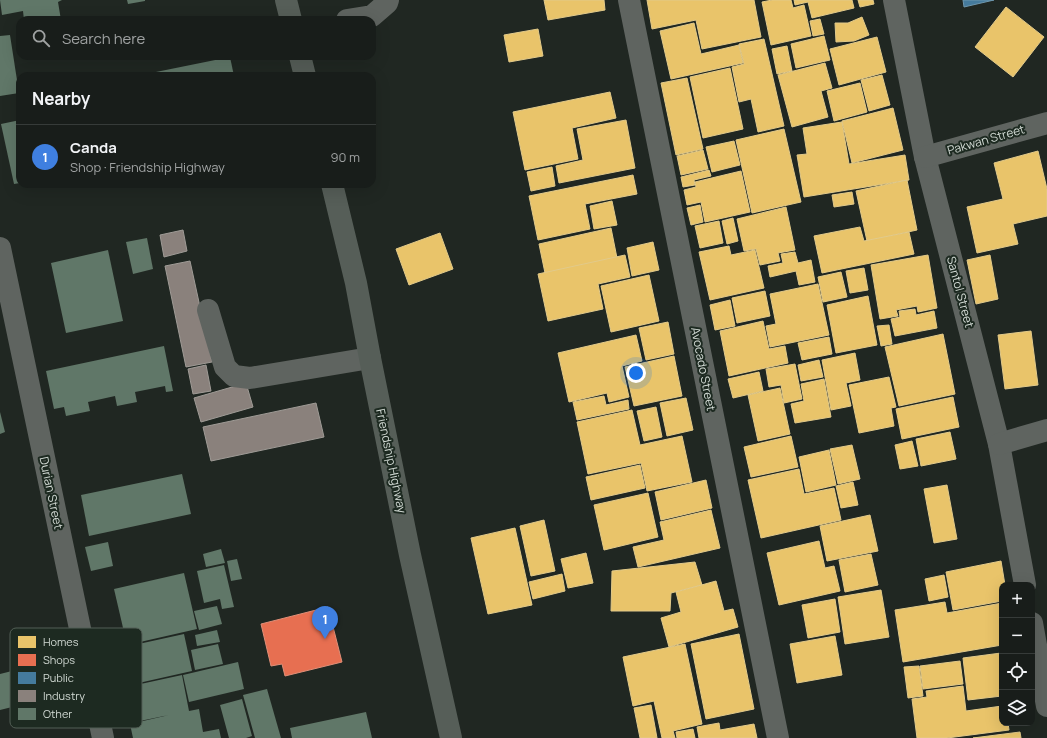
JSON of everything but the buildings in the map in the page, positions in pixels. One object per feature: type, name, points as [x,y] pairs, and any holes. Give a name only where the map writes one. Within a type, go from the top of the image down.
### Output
[{"type":"main road","points":[[286,0],[290,16]]},
{"type":"main road","points":[[301,60],[304,72]]},
{"type":"main road","name":"Friendship Highway","points":[[333,188],[356,283],[410,555],[451,738]]},
{"type":"street","points":[[372,16],[387,3],[388,0]]},
{"type":"street","name":"Avocado Street","points":[[629,0],[778,738]]},
{"type":"street","name":"Santol Street","points":[[894,0],[925,157],[999,444],[1024,582]]},
{"type":"street","name":"Pakwan Street","points":[[925,157],[1047,123]]},
{"type":"street","name":"Durian Street","points":[[0,248],[80,628]]},
{"type":"street","points":[[208,310],[225,367],[234,376],[250,378],[370,358]]},
{"type":"street","points":[[999,444],[1047,430]]},
{"type":"street","points":[[1035,640],[1047,706]]},
{"type":"street","name":"Durian Street","points":[[101,728],[103,738]]},
{"type":"place","name":"Canda","points":[[325,639]]}]
